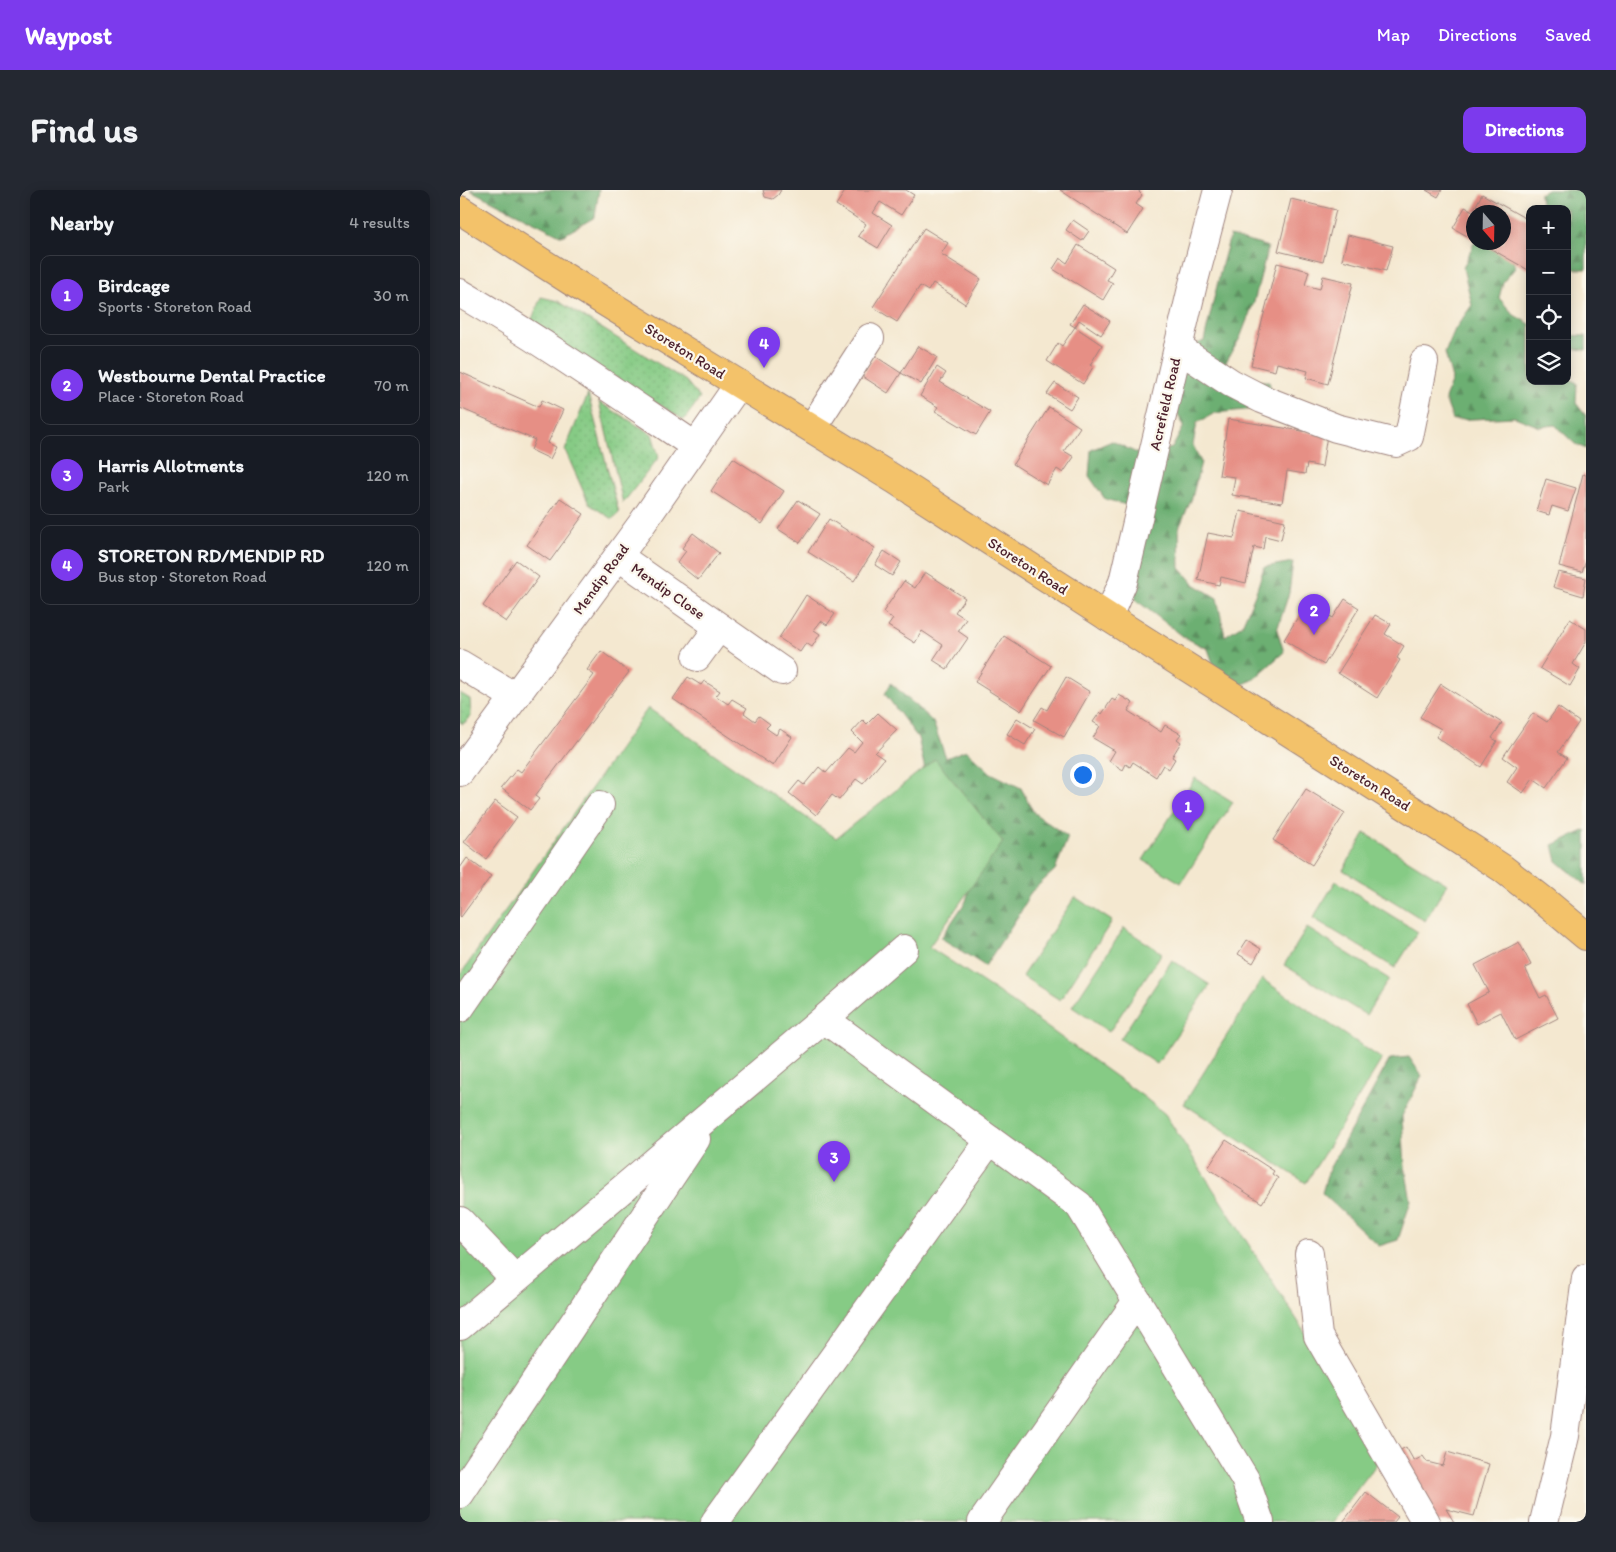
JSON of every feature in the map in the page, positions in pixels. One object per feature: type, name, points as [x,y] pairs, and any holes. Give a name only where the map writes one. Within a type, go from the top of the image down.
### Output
[{"type":"main road","name":"Storeton Road","points":[[460,210],[903,484],[1108,618],[1420,815],[1502,868],[1586,936]]},
{"type":"street","name":"Acrefield Road","points":[[1108,618],[1123,582],[1178,348],[1218,190]]},
{"type":"street","points":[[460,293],[580,368],[695,446]]},
{"type":"street","points":[[812,428],[870,338]]},
{"type":"street","points":[[1178,348],[1231,383],[1262,399],[1336,428],[1396,443],[1409,437],[1424,362]]},
{"type":"street","name":"Mendip Road","points":[[460,772],[618,556],[739,384]]},
{"type":"street","name":"Mendip Close","points":[[618,556],[782,672]]},
{"type":"street","name":"Mendip Close","points":[[697,658],[719,626]]},
{"type":"street","points":[[460,664],[515,697]]},
{"type":"street","points":[[460,1008],[600,805]]},
{"type":"street","points":[[460,1326],[824,1019],[904,949]]},
{"type":"street","points":[[824,1019],[1079,1205],[1244,1479],[1260,1522]]},
{"type":"street","points":[[460,1494],[713,1112]]},
{"type":"street","points":[[715,1522],[990,1140]]},
{"type":"street","points":[[460,1221],[515,1279]]},
{"type":"street","points":[[1309,1254],[1318,1336],[1426,1522]]},
{"type":"street","points":[[1544,1522],[1565,1436],[1586,1278]]},
{"type":"street","points":[[982,1522],[1137,1301]]},
{"type":"green space","points":[[470,190],[599,190],[595,217],[562,236]]},
{"type":"green space","points":[[1548,190],[1586,190],[1586,269],[1571,268],[1571,205],[1542,205],[1539,194]]},
{"type":"green space","points":[[1230,236],[1268,247],[1254,302],[1240,338],[1226,362],[1230,381],[1269,381],[1275,407],[1215,413],[1197,423],[1193,445],[1201,462],[1192,498],[1179,528],[1180,568],[1194,584],[1217,598],[1225,636],[1242,625],[1255,595],[1264,567],[1293,562],[1289,593],[1277,630],[1284,652],[1253,680],[1236,687],[1214,666],[1208,649],[1184,637],[1110,580],[1145,517],[1126,505],[1105,499],[1089,476],[1091,450],[1112,441],[1143,456],[1172,448],[1184,426],[1176,410],[1186,349],[1204,341]]},
{"type":"green space","points":[[1471,250],[1510,250],[1515,268],[1503,282],[1499,298],[1514,315],[1526,322],[1526,385],[1571,385],[1571,379],[1577,383],[1576,403],[1586,416],[1586,449],[1575,444],[1555,425],[1540,427],[1515,417],[1453,420],[1445,399],[1452,379],[1445,353],[1455,329],[1472,305],[1463,268]]},
{"type":"green space","points":[[541,297],[558,301],[686,381],[700,398],[684,420],[530,324]]},
{"type":"green space","points":[[1571,335],[1586,336],[1586,350],[1571,348]]},
{"type":"green space","points":[[588,394],[619,513],[612,519],[589,504],[565,450]]},
{"type":"green space","points":[[599,402],[652,434],[659,457],[623,503]]},
{"type":"green space","points":[[891,683],[933,722],[946,758],[966,750],[991,773],[1021,788],[1034,813],[1068,837],[1055,870],[1031,892],[1020,913],[985,966],[941,938],[966,901],[977,861],[929,788],[918,738],[885,694]]},
{"type":"green space","points":[[460,693],[470,699],[471,717],[463,724],[460,722]]},
{"type":"green space","points":[[648,708],[836,838],[935,759],[1003,842],[929,947],[998,992],[1165,1114],[1310,1340],[1379,1461],[1332,1522],[460,1522],[460,975]]},
{"type":"green space","points":[[1195,778],[1233,802],[1181,883],[1143,860]]},
{"type":"green space","points":[[1586,830],[1586,885],[1557,861],[1553,845]]},
{"type":"green space","points":[[1365,833],[1447,884],[1425,921],[1343,870]]},
{"type":"green space","points":[[1336,881],[1418,932],[1395,968],[1313,918]]},
{"type":"green space","points":[[1075,897],[1112,921],[1060,1000],[1022,976]]},
{"type":"green space","points":[[1124,928],[1162,953],[1109,1032],[1072,1007]]},
{"type":"green space","points":[[1307,928],[1389,979],[1366,1015],[1284,965]]},
{"type":"green space","points":[[1172,960],[1210,985],[1157,1064],[1120,1039]]},
{"type":"green space","points":[[1262,979],[1382,1059],[1306,1183],[1184,1104]]},
{"type":"green space","points":[[1409,1057],[1422,1076],[1402,1116],[1405,1167],[1411,1201],[1398,1240],[1379,1246],[1322,1193],[1329,1169],[1390,1059]]},
{"type":"building","points":[[763,190],[781,190],[773,199],[765,197]]},
{"type":"building","points":[[846,190],[906,190],[914,195],[901,215],[880,202],[873,213],[892,225],[878,248],[858,236],[866,224],[836,205]]},
{"type":"building","points":[[1060,190],[1140,190],[1139,192],[1142,195],[1136,204],[1143,209],[1127,234]]},
{"type":"building","points":[[1426,190],[1442,190],[1438,197]]},
{"type":"building","points":[[1482,194],[1502,205],[1476,205]]},
{"type":"building","points":[[1291,199],[1336,210],[1323,262],[1278,251]]},
{"type":"building","points":[[1466,208],[1466,235],[1453,228]]},
{"type":"building","points":[[1511,210],[1526,219],[1526,269],[1493,250],[1511,250]]},
{"type":"building","points":[[1073,220],[1089,231],[1082,241],[1066,230]]},
{"type":"building","points":[[924,228],[948,243],[941,254],[981,279],[965,304],[933,283],[928,291],[920,286],[897,322],[873,307]]},
{"type":"building","points":[[1348,235],[1393,246],[1386,271],[1342,260]]},
{"type":"building","points":[[1078,245],[1114,268],[1107,280],[1113,283],[1103,300],[1053,269],[1060,258],[1067,263]]},
{"type":"building","points":[[1277,263],[1309,271],[1305,285],[1320,289],[1323,276],[1353,283],[1328,384],[1306,378],[1308,371],[1277,363],[1275,371],[1251,365]]},
{"type":"building","points":[[1083,304],[1110,321],[1101,335],[1079,320],[1075,327],[1070,324]]},
{"type":"building","points":[[1075,327],[1102,345],[1090,365],[1093,367],[1083,384],[1047,361],[1058,343],[1062,346]]},
{"type":"building","points":[[918,346],[937,357],[921,384],[901,373]]},
{"type":"building","points":[[875,356],[901,373],[888,393],[862,376]]},
{"type":"building","points":[[937,367],[946,373],[940,382],[990,412],[976,435],[935,411],[938,407],[920,396]]},
{"type":"building","points":[[460,372],[539,407],[542,400],[563,410],[548,443],[556,447],[550,459],[531,450],[535,440],[460,408]]},
{"type":"building","points":[[1055,383],[1078,397],[1070,409],[1047,394]]},
{"type":"building","points":[[1049,407],[1080,427],[1064,451],[1074,457],[1063,473],[1057,469],[1047,485],[1013,464]]},
{"type":"building","points":[[1228,419],[1327,435],[1322,467],[1307,464],[1305,474],[1287,471],[1282,503],[1232,495],[1235,477],[1219,475]]},
{"type":"building","points":[[733,458],[784,491],[762,524],[711,491]]},
{"type":"building","points":[[1583,474],[1586,475],[1586,561],[1582,572],[1559,566]]},
{"type":"building","points":[[1546,479],[1576,488],[1568,511],[1552,506],[1549,515],[1536,511]]},
{"type":"building","points":[[560,498],[584,514],[550,561],[527,545]]},
{"type":"building","points":[[798,500],[820,514],[800,543],[778,529]]},
{"type":"building","points":[[1240,511],[1285,521],[1281,540],[1265,536],[1263,549],[1254,547],[1246,583],[1221,577],[1219,585],[1198,580],[1208,533],[1234,538]]},
{"type":"building","points":[[829,519],[875,548],[854,581],[808,552]]},
{"type":"building","points":[[693,533],[719,553],[698,580],[677,563],[686,551],[682,548]]},
{"type":"building","points":[[884,551],[901,562],[892,576],[875,565]]},
{"type":"building","points":[[516,560],[539,577],[506,622],[483,606]]},
{"type":"building","points":[[925,572],[965,598],[955,612],[966,619],[958,631],[968,638],[947,669],[933,660],[943,645],[922,631],[915,643],[888,626],[893,619],[883,612],[904,581],[915,588]]},
{"type":"building","points":[[1558,572],[1586,578],[1583,596],[1553,587]]},
{"type":"building","points":[[806,595],[835,614],[827,625],[821,621],[814,630],[820,634],[812,647],[806,643],[800,652],[779,638]]},
{"type":"building","points":[[1345,599],[1359,608],[1324,665],[1284,640],[1307,602],[1333,618]]},
{"type":"building","points":[[1375,615],[1391,624],[1385,634],[1404,646],[1397,658],[1400,660],[1377,698],[1338,673]]},
{"type":"building","points":[[1570,619],[1586,629],[1586,642],[1573,664],[1580,669],[1570,686],[1540,668]]},
{"type":"building","points":[[1004,636],[1051,666],[1021,711],[975,682]]},
{"type":"building","points":[[601,651],[629,672],[535,796],[539,799],[530,810],[501,788],[517,769],[521,772],[594,675],[587,670]]},
{"type":"building","points":[[688,677],[701,685],[704,681],[720,691],[716,696],[728,704],[732,699],[747,708],[744,713],[755,721],[759,716],[770,724],[766,728],[776,735],[780,729],[792,737],[773,766],[673,699]]},
{"type":"building","points":[[1066,677],[1090,692],[1064,737],[1034,720],[1042,707],[1047,710]]},
{"type":"building","points":[[1441,684],[1502,723],[1492,738],[1497,741],[1481,767],[1436,737],[1441,729],[1420,717]]},
{"type":"building","points":[[1119,695],[1133,703],[1128,711],[1161,732],[1165,725],[1181,734],[1177,739],[1181,742],[1172,757],[1175,759],[1169,769],[1163,765],[1156,777],[1133,762],[1130,767],[1126,764],[1123,770],[1109,761],[1115,751],[1093,738],[1100,726],[1093,722],[1100,712],[1102,714],[1112,699],[1115,701]]},
{"type":"building","points":[[1558,707],[1579,722],[1558,752],[1567,758],[1546,788],[1533,779],[1523,793],[1507,782],[1517,767],[1503,757],[1533,713],[1547,722]]},
{"type":"building","points":[[878,713],[897,730],[875,753],[884,759],[863,784],[856,779],[839,800],[832,795],[816,815],[789,793],[799,781],[804,785],[819,767],[826,773],[848,748],[854,752],[862,742],[852,732],[863,720],[867,724]]},
{"type":"building","points":[[1017,718],[1035,729],[1025,745],[1007,734]]},
{"type":"building","points":[[1306,789],[1345,813],[1312,865],[1273,840]]},
{"type":"building","points":[[495,801],[517,817],[486,859],[464,842]]},
{"type":"building","points":[[467,858],[491,876],[461,917],[460,868]]},
{"type":"building","points":[[1247,940],[1261,949],[1253,963],[1238,954]]},
{"type":"building","points":[[1519,942],[1531,965],[1525,968],[1540,998],[1546,995],[1558,1018],[1515,1040],[1501,1012],[1477,1024],[1467,1004],[1489,992],[1475,965]]},
{"type":"building","points":[[1226,1140],[1274,1171],[1272,1174],[1278,1178],[1262,1203],[1208,1168]]},
{"type":"building","points":[[1406,1447],[1414,1461],[1423,1456],[1427,1462],[1443,1466],[1447,1452],[1489,1464],[1474,1516],[1446,1509],[1454,1522],[1430,1522],[1390,1456]]},
{"type":"building","points":[[1366,1492],[1398,1517],[1394,1522],[1343,1522]]},
{"type":"place","name":"STORETON RD/MENDIP RD","points":[[764,368]]},
{"type":"place","name":"Westbourne Dental Practice","points":[[1314,635]]},
{"type":"place","name":"Birdcage","points":[[1188,831]]},
{"type":"place","name":"Harris Allotments","points":[[834,1182]]}]
